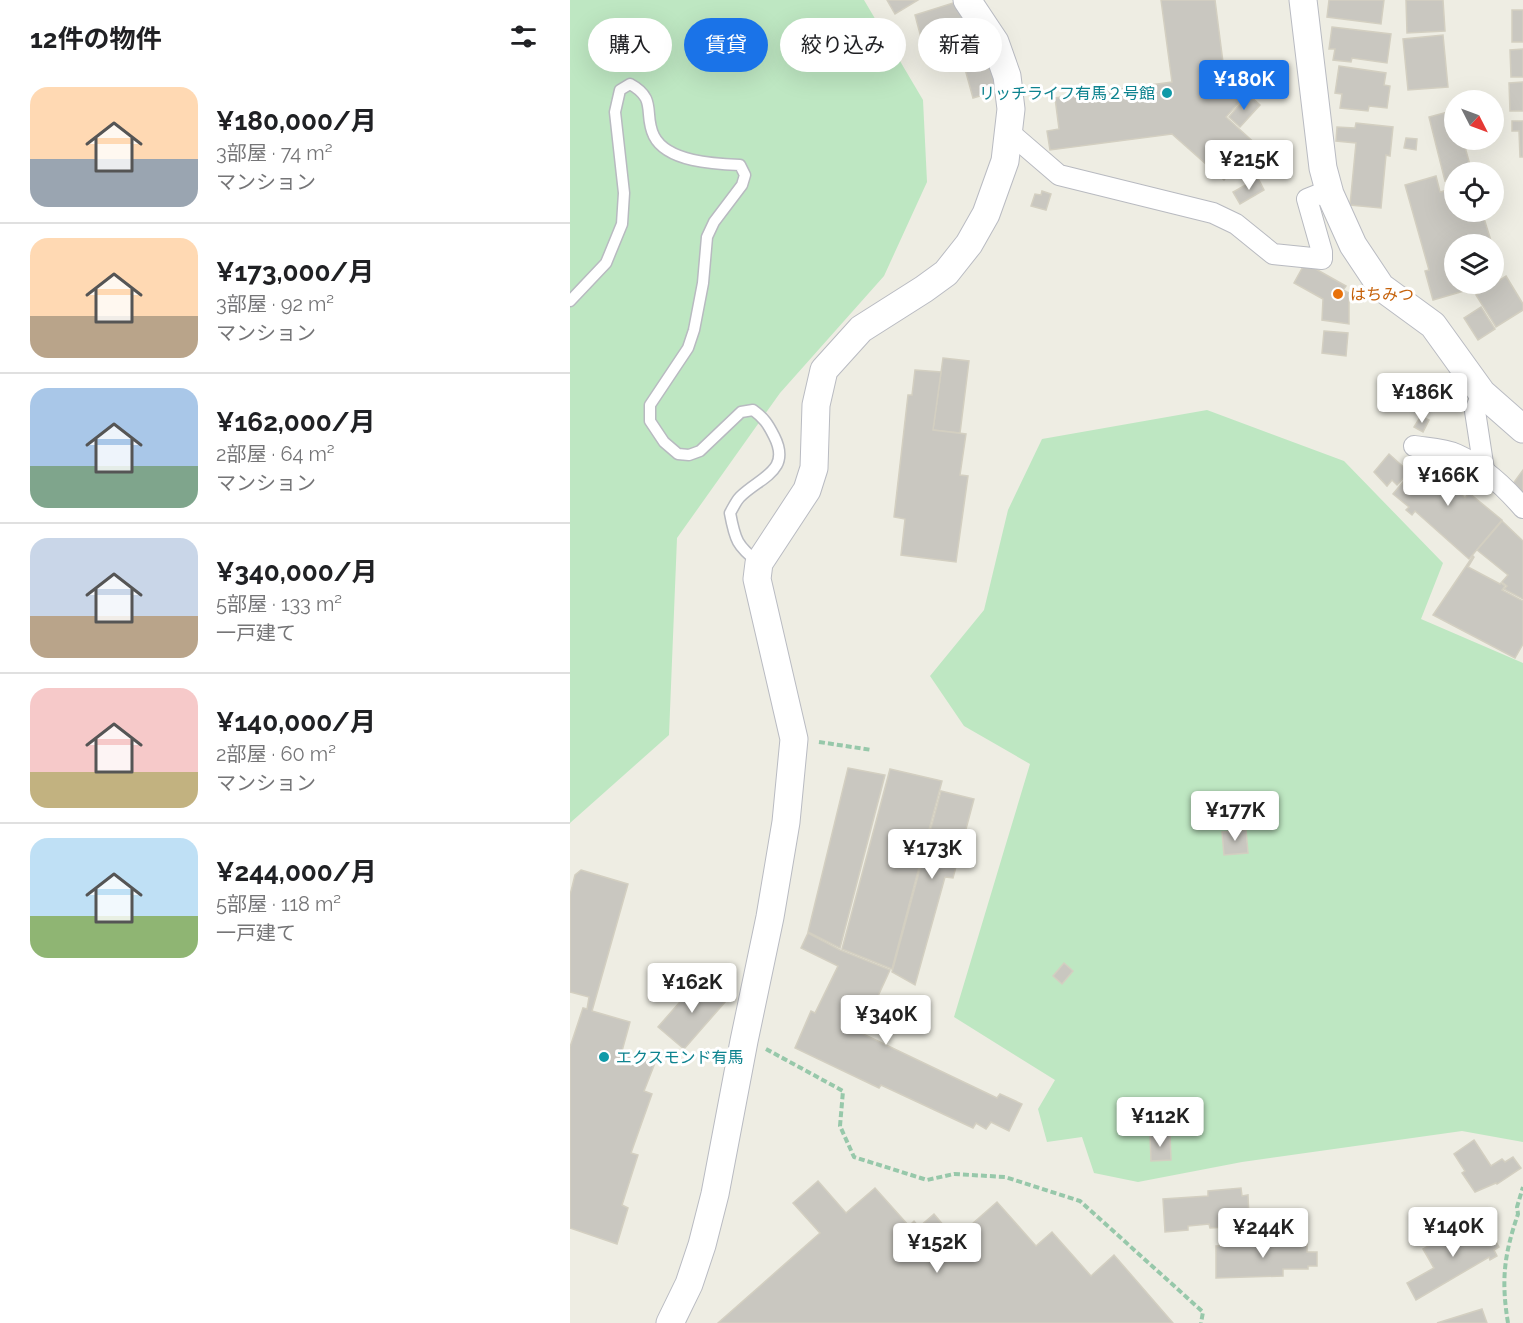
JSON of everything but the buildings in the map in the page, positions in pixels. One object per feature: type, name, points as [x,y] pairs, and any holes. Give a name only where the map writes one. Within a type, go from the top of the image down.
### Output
[{"type":"street","points":[[670,1323],[689,1284],[715,1194],[744,1037],[770,917],[786,822],[794,739],[757,579],[759,563],[807,490],[814,468],[816,405],[824,370],[861,328],[946,273],[969,244],[986,214],[1005,161],[1011,109],[1007,76],[995,42],[967,0]]},
{"type":"street","points":[[1303,0],[1323,168],[1330,194],[1353,244],[1381,287],[1433,325],[1482,393],[1523,429]]},
{"type":"street","points":[[1009,132],[1059,175],[1213,213],[1236,224],[1272,254],[1322,259],[1307,199],[1330,194]]},
{"type":"street","points":[[1482,393],[1475,411],[1485,470]]},
{"type":"street","points":[[1414,446],[1455,453],[1485,470],[1504,486],[1523,508]]},
{"type":"lane","points":[[570,301],[606,263],[622,224],[624,194],[615,112],[620,90],[630,84],[640,90],[646,98],[654,136],[664,147],[684,158],[704,164],[740,165],[745,175],[742,185],[714,222],[707,237],[703,283],[694,330],[688,348],[650,405],[650,421],[664,442],[678,454],[689,455],[700,451],[741,412],[753,410],[765,419],[777,443],[779,459],[775,470],[739,498],[730,513],[734,534],[742,549],[759,563]]},
{"type":"path","points":[[794,739],[872,750]]},
{"type":"path","points":[[744,1037],[843,1091],[840,1126],[854,1157],[927,1180],[954,1174],[1005,1177],[1080,1201],[1203,1312],[1201,1323]]},
{"type":"path","points":[[1508,1323],[1503,1296],[1504,1263],[1523,1187]]},
{"type":"green space","points":[[570,0],[864,0],[875,18],[780,18],[780,72],[906,71],[923,100],[927,182],[884,276],[780,393],[677,538],[669,735],[570,823]]},
{"type":"green space","points":[[1207,410],[1344,461],[1443,563],[1421,619],[1523,663],[1523,1142],[1462,1131],[1242,1162],[1138,1182],[1094,1173],[1082,1137],[1047,1142],[1038,1109],[1055,1080],[954,1017],[1030,764],[964,726],[930,676],[984,610],[1008,510],[1042,439]]},
{"type":"place","name":"リッチライフ有馬２号館","points":[[1167,93]]},
{"type":"place","name":"はちみつ","points":[[1338,294]]},
{"type":"place","name":"エクスモンド有馬","points":[[604,1057]]}]
